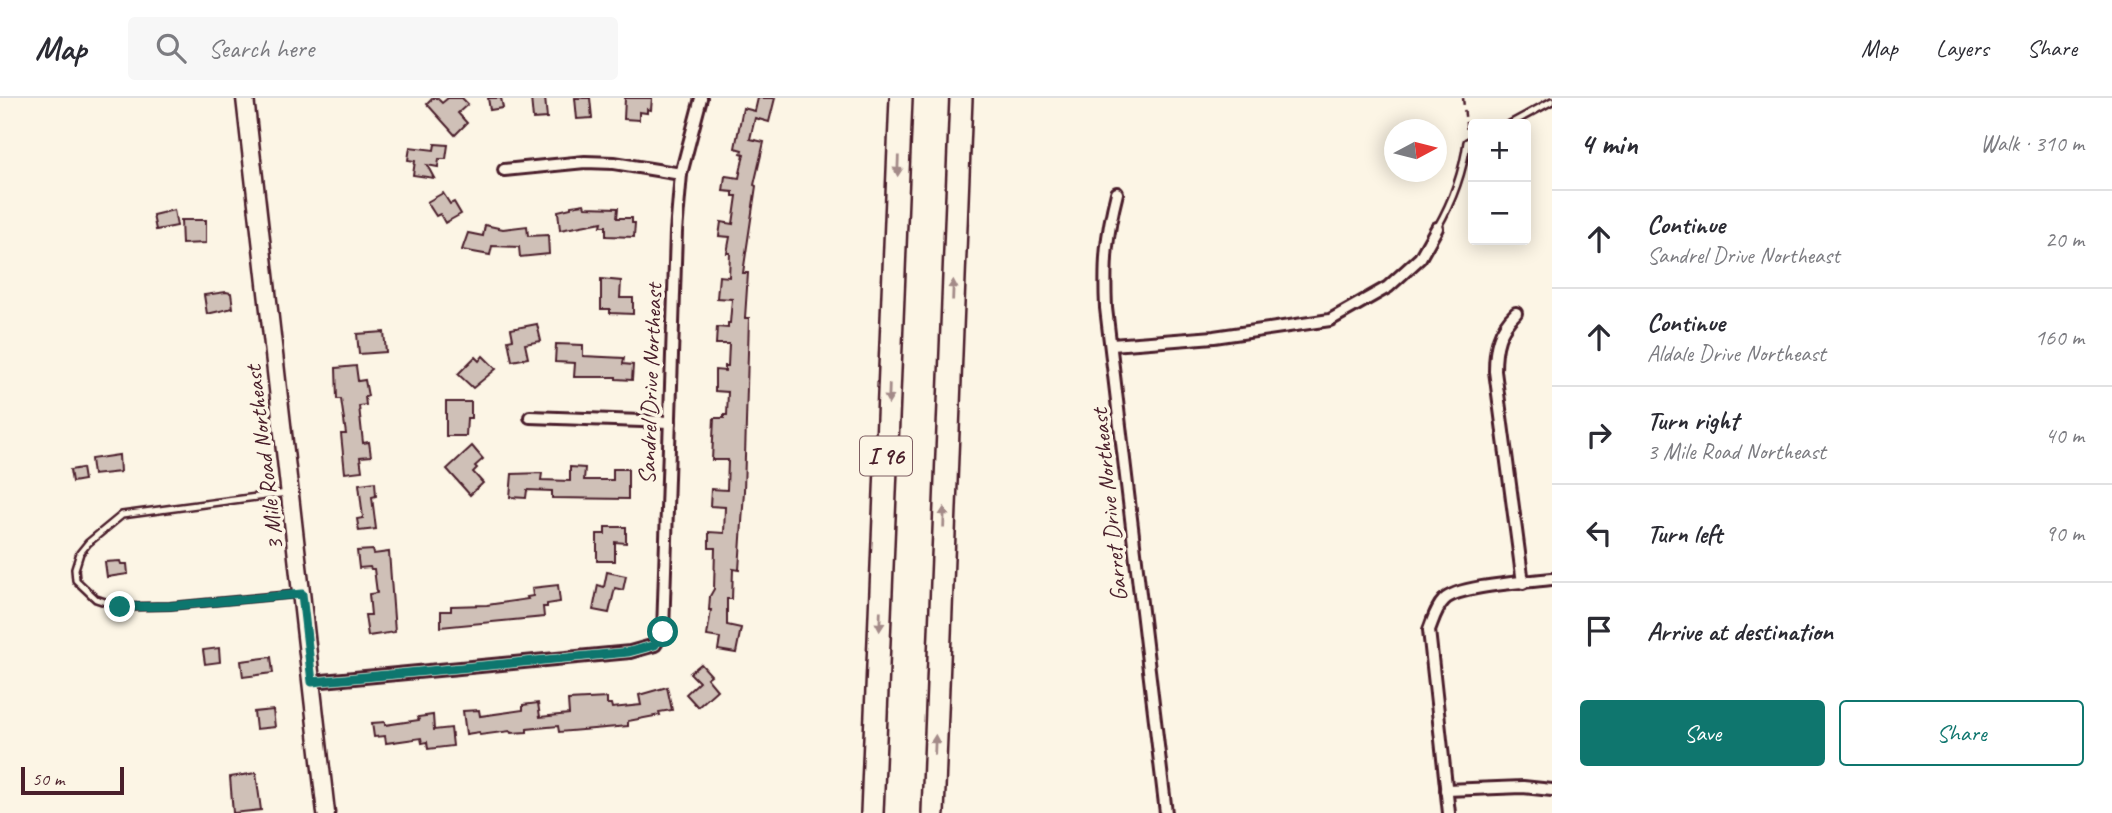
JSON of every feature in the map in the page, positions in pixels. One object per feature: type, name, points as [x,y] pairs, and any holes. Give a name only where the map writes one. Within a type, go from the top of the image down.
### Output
[{"type":"highway","name":"I 96","points":[[872,813],[901,98]]},
{"type":"highway","name":"I 96","points":[[933,813],[961,98]]},
{"type":"main road","name":"3 Mile Road Northeast","points":[[244,98],[326,813]]},
{"type":"street","name":"Sandrel Drive Northeast","points":[[312,682],[629,652],[655,645],[663,632],[676,232],[681,174],[701,98]]},
{"type":"street","points":[[504,170],[585,162],[614,163],[681,174]]},
{"type":"street","name":"Garret Drive Northeast","points":[[1117,193],[1105,257],[1107,308],[1166,813]]},
{"type":"street","points":[[1112,345],[1214,337],[1330,320],[1388,286],[1420,258],[1437,228]]},
{"type":"street","points":[[1516,313],[1501,331],[1495,371],[1523,583]]},
{"type":"street","points":[[530,417],[670,422]]},
{"type":"street","points":[[1449,813],[1429,630],[1436,611],[1449,596],[1461,590],[1552,579]]},
{"type":"street","points":[[1446,790],[1523,787],[1552,790]]},
{"type":"lane","points":[[1519,119],[1552,101]]},
{"type":"lane","points":[[1437,228],[1458,185],[1468,148]]},
{"type":"lane","points":[[291,492],[122,515],[80,554],[75,569],[76,580],[96,599],[120,607],[170,606],[302,594]]},
{"type":"path","points":[[1463,98],[1468,128]]},
{"type":"building","points":[[433,98],[442,103],[448,98],[462,98],[468,104],[458,113],[467,123],[455,135],[427,104]]},
{"type":"building","points":[[488,98],[501,98],[503,108],[490,110]]},
{"type":"building","points":[[531,98],[545,98],[547,118],[533,119]]},
{"type":"building","points":[[575,98],[590,98],[592,118],[577,119]]},
{"type":"building","points":[[625,98],[652,98],[651,110],[647,109],[647,113],[639,112],[639,120],[624,119]]},
{"type":"building","points":[[758,98],[775,98],[769,122],[755,118],[750,139],[764,142],[754,185],[756,186],[743,273],[748,273],[745,318],[749,318],[744,491],[739,570],[733,569],[732,599],[727,599],[727,625],[741,628],[736,653],[718,650],[720,638],[707,636],[710,596],[714,589],[715,548],[709,548],[709,532],[724,533],[725,507],[710,506],[711,489],[727,490],[728,460],[712,460],[714,418],[724,418],[724,415],[727,415],[728,392],[715,391],[715,370],[725,371],[725,366],[728,366],[729,344],[716,344],[717,327],[728,328],[732,299],[717,298],[719,276],[729,277],[730,253],[727,253],[730,237],[719,236],[721,222],[733,224],[737,196],[733,196],[733,192],[723,191],[725,176],[739,178],[744,154],[741,153],[742,150],[735,148],[743,108],[755,111]]},
{"type":"building","points":[[435,144],[448,145],[446,159],[439,159],[438,167],[427,165],[434,178],[413,175],[415,161],[408,160],[410,147],[434,150]]},
{"type":"building","points":[[443,193],[450,204],[454,202],[461,214],[445,223],[440,214],[436,216],[427,202]]},
{"type":"building","points":[[584,204],[585,207],[618,208],[617,218],[632,218],[632,223],[635,223],[634,237],[606,236],[606,226],[601,226],[602,222],[560,230],[558,211]]},
{"type":"building","points":[[174,210],[177,226],[156,230],[153,215]]},
{"type":"building","points":[[181,220],[206,220],[206,243],[182,244]]},
{"type":"building","points":[[485,225],[503,229],[527,226],[528,236],[548,235],[549,254],[520,257],[519,247],[492,246],[490,255],[462,250],[468,233],[483,236]]},
{"type":"building","points":[[601,279],[621,281],[620,298],[633,298],[633,314],[610,313],[610,309],[601,309]]},
{"type":"building","points":[[231,293],[233,308],[207,314],[204,295]]},
{"type":"building","points":[[537,324],[541,341],[525,344],[528,358],[512,361],[508,340],[513,339],[511,329]]},
{"type":"building","points":[[384,332],[386,352],[359,354],[357,334]]},
{"type":"building","points":[[556,344],[583,345],[583,356],[624,358],[623,364],[633,365],[632,380],[616,377],[574,377],[575,363],[555,362]]},
{"type":"building","points":[[483,356],[496,369],[473,388],[458,374],[475,357],[479,361]]},
{"type":"building","points":[[356,366],[358,381],[365,380],[368,396],[365,397],[366,405],[359,406],[363,443],[369,442],[371,456],[360,457],[362,471],[345,473],[341,434],[346,434],[341,399],[337,399],[336,368]]},
{"type":"building","points":[[446,402],[471,402],[471,418],[467,418],[466,436],[446,436]]},
{"type":"building","points":[[472,446],[483,459],[473,472],[483,483],[470,495],[447,469]]},
{"type":"building","points":[[119,455],[120,472],[93,475],[91,459]]},
{"type":"building","points":[[570,467],[585,468],[584,480],[613,480],[613,469],[628,469],[628,499],[552,498],[552,491],[527,490],[526,498],[510,497],[512,474],[542,473],[541,480],[570,481]]},
{"type":"building","points":[[82,468],[84,480],[72,482],[70,470]]},
{"type":"building","points":[[375,482],[376,496],[372,497],[376,529],[359,531],[357,519],[363,518],[359,484]]},
{"type":"building","points":[[605,527],[626,527],[626,543],[615,542],[615,561],[597,561],[597,534],[605,534]]},
{"type":"building","points":[[373,550],[374,554],[389,552],[395,632],[368,636],[365,615],[371,615],[369,594],[377,593],[374,569],[359,568],[357,551]]},
{"type":"building","points":[[120,561],[121,564],[127,564],[128,574],[107,577],[105,562]]},
{"type":"building","points":[[607,572],[626,576],[623,590],[615,588],[609,613],[593,610],[598,585],[604,587]]},
{"type":"building","points":[[558,585],[560,602],[543,607],[544,617],[441,627],[441,611],[451,611],[451,606],[487,605],[528,599],[527,597],[533,596],[532,588]]},
{"type":"building","points":[[219,648],[220,662],[205,664],[203,650]]},
{"type":"building","points":[[271,657],[273,673],[243,677],[241,661]]},
{"type":"building","points":[[701,664],[711,675],[707,678],[717,690],[698,707],[686,694],[699,682],[690,673]]},
{"type":"building","points":[[667,687],[672,710],[628,721],[628,726],[559,732],[558,726],[527,729],[527,732],[466,734],[463,711],[479,710],[480,716],[523,710],[523,705],[538,703],[540,717],[569,714],[568,700],[607,698],[607,704],[611,704],[612,708],[641,705],[639,695]]},
{"type":"building","points":[[273,710],[275,727],[256,729],[254,712]]},
{"type":"building","points":[[433,715],[434,730],[451,728],[453,746],[428,749],[427,742],[422,743],[421,738],[386,743],[385,736],[374,737],[372,723],[385,722],[385,725]]},
{"type":"building","points":[[256,773],[261,810],[233,813],[230,777]]},
{"type":"route","points":[[120,607],[170,606],[302,594],[312,682],[629,652],[655,645],[663,632]]}]
